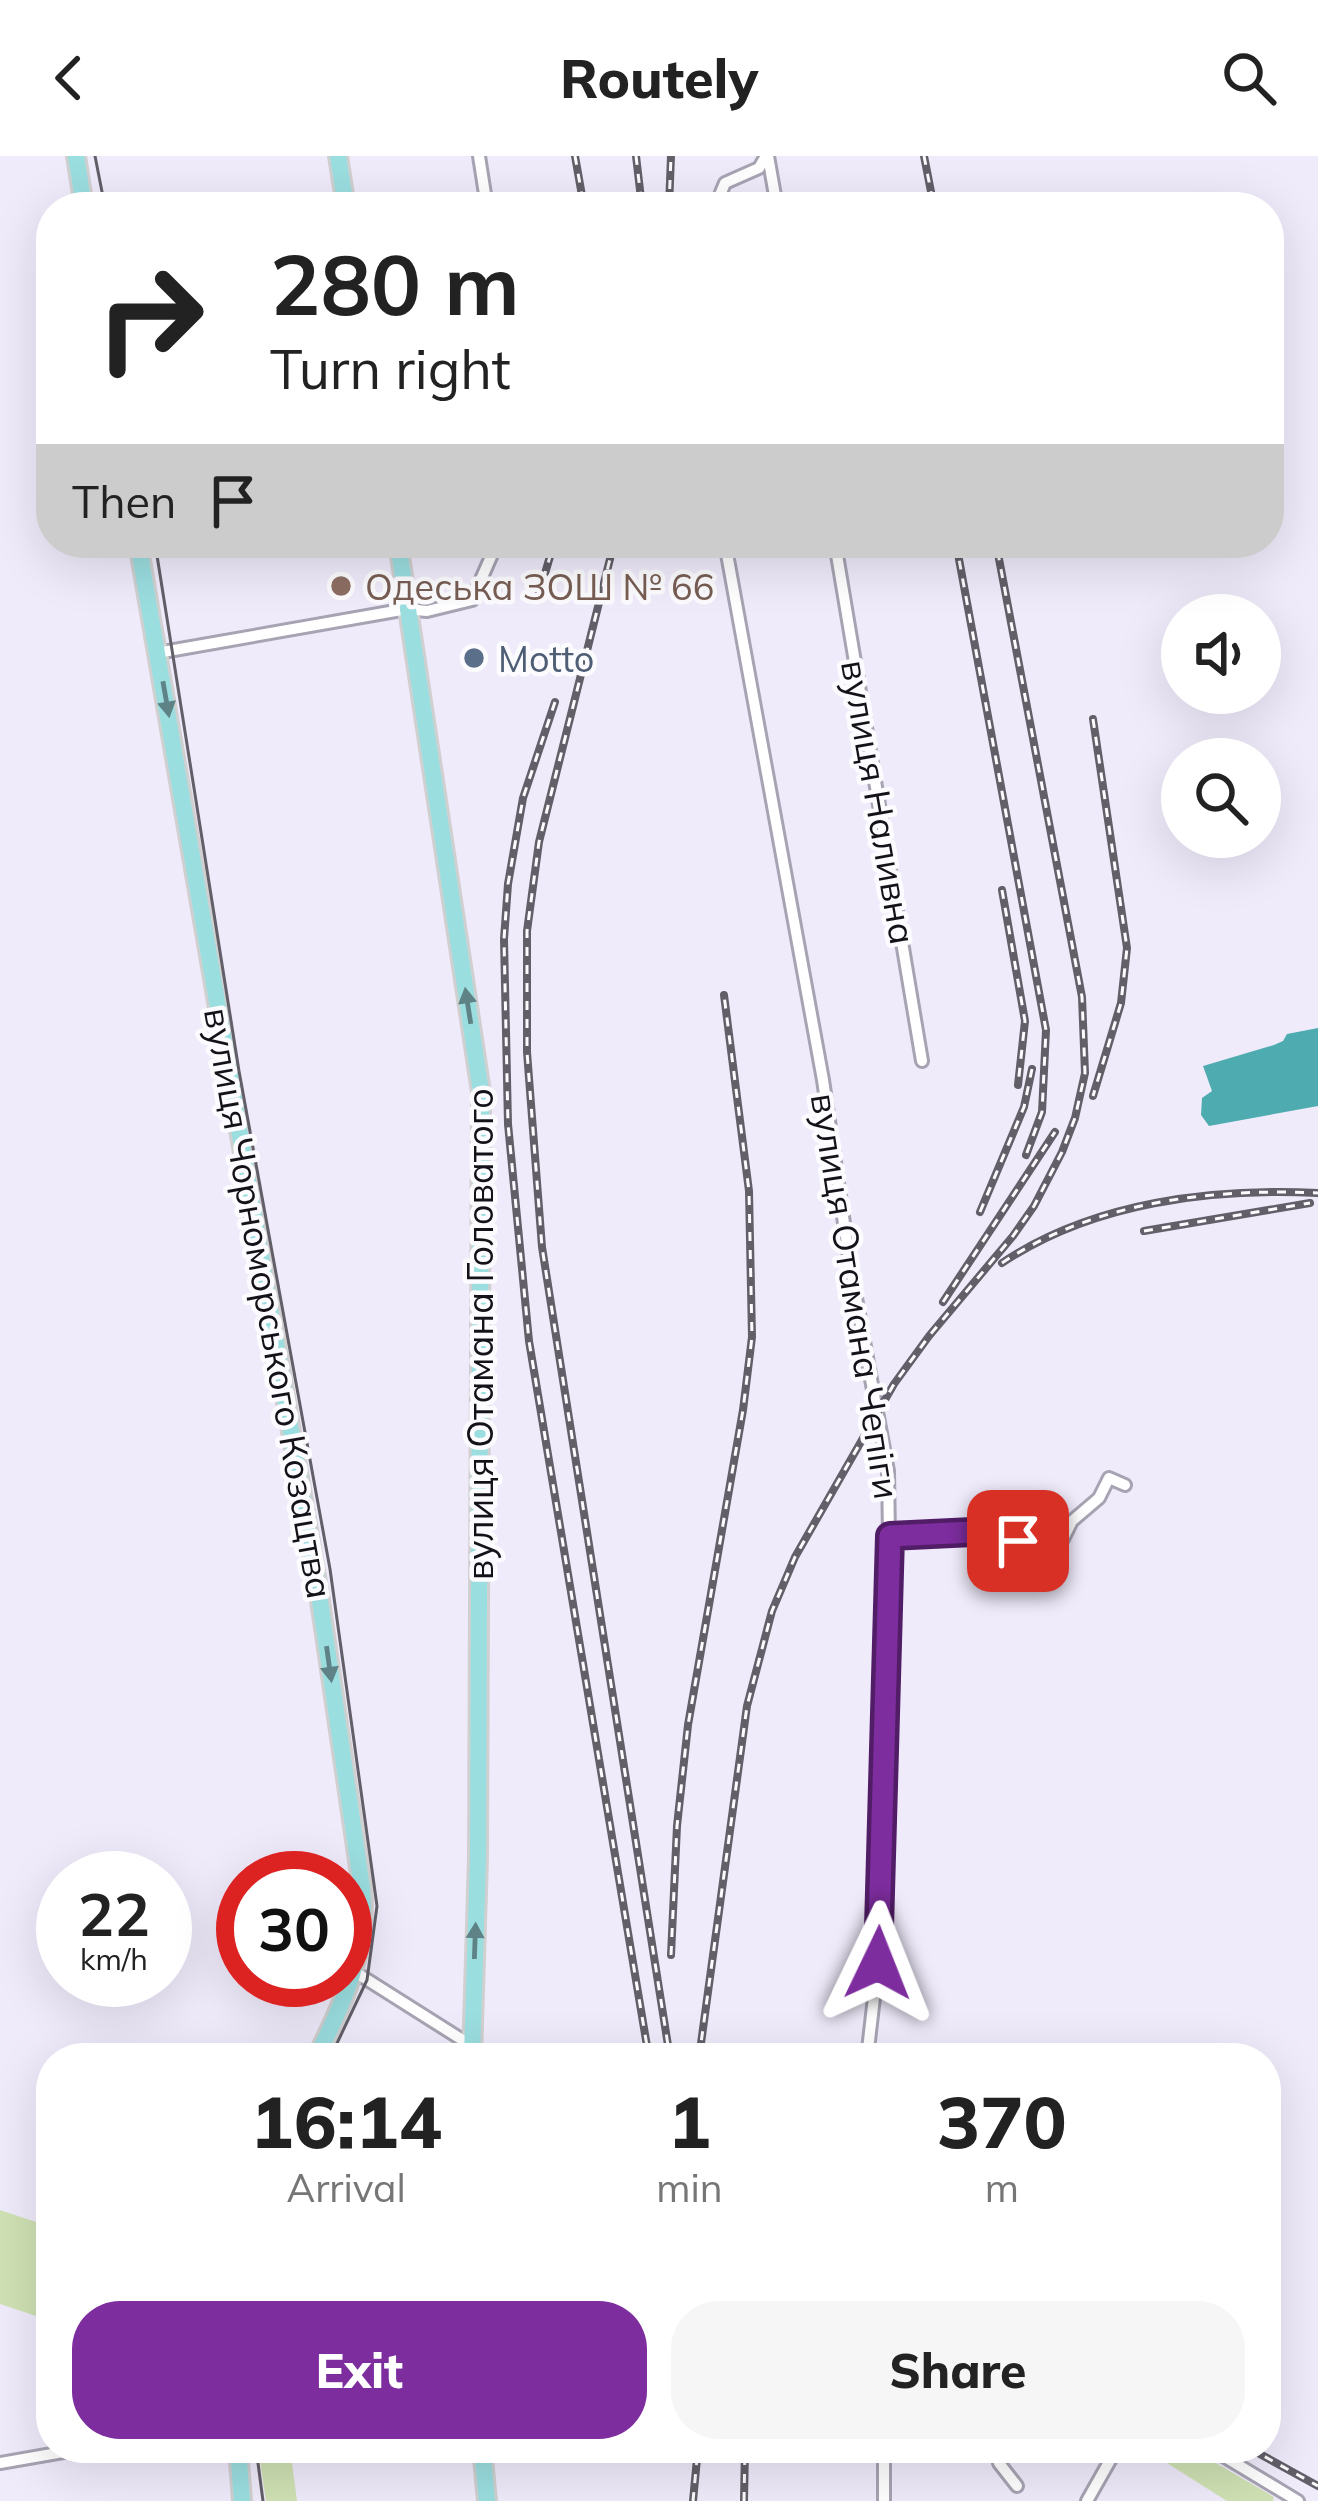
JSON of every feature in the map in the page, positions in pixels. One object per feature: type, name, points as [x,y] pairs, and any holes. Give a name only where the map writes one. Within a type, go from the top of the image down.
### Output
[{"type":"main road","points":[[76,156],[82,192]]},
{"type":"main road","points":[[338,156],[344,192]]},
{"type":"main road","name":"вулиця Чорноморського Козацтва","points":[[141,558],[323,1621],[357,1851]]},
{"type":"main road","name":"вулиця Отамана Головатого","points":[[400,558],[482,1092],[478,1858],[472,2043]]},
{"type":"main road","name":"вулиця Чорноморського Козацтва","points":[[323,2043],[340,2007]]},
{"type":"main road","points":[[239,2463],[242,2501]]},
{"type":"main road","points":[[483,2463],[487,2501]]},
{"type":"street","points":[[479,156],[485,192]]},
{"type":"street","points":[[721,192],[725,183],[759,167],[767,156]]},
{"type":"street","points":[[767,156],[774,192]]},
{"type":"street","points":[[157,653],[472,600],[490,558]]},
{"type":"street","name":"вулиця Отамана Чепіги","points":[[728,558],[824,1080],[851,1271],[888,1471],[878,1963],[869,2043]]},
{"type":"street","name":"вулиця Наливна","points":[[838,558],[922,1061]]},
{"type":"street","points":[[890,1536],[973,1532],[1058,1549],[1072,1521],[1099,1498],[1109,1478],[1125,1485]]},
{"type":"street","points":[[372,1983],[459,2043]]},
{"type":"street","points":[[0,2463],[36,2457]]},
{"type":"street","points":[[884,2463],[884,2501]]},
{"type":"street","points":[[999,2463],[1017,2486]]},
{"type":"street","points":[[1087,2501],[1109,2463]]},
{"type":"street","points":[[1234,2463],[1290,2499]]},
{"type":"green space","points":[[0,2210],[36,2222],[36,2316],[0,2304]]},
{"type":"green space","points":[[260,2463],[292,2463],[297,2501],[266,2501]]},
{"type":"green space","points":[[1167,2463],[1216,2463],[1274,2497],[1273,2501],[1227,2501]]},
{"type":"water","points":[[1318,1028],[1318,1106],[1209,1126],[1201,1115],[1202,1098],[1212,1091],[1203,1066],[1274,1045],[1287,1034]]},
{"type":"tram line","points":[[95,156],[102,192]]},
{"type":"tram line","points":[[157,558],[239,1071],[330,1569],[377,1906],[367,1980],[337,2043]]},
{"type":"tram line","points":[[258,2463],[263,2501]]},
{"type":"railway","points":[[575,156],[581,192]]},
{"type":"railway","points":[[636,156],[640,192]]},
{"type":"railway","points":[[670,192],[671,156]]},
{"type":"railway","points":[[924,156],[931,192]]},
{"type":"railway","points":[[538,597],[550,558]]},
{"type":"railway","points":[[610,558],[539,842],[527,931],[527,1052],[542,1247],[668,2043]]},
{"type":"railway","points":[[959,558],[1046,1030],[1042,1112],[1026,1155]]},
{"type":"railway","points":[[701,2043],[747,1706],[772,1611],[795,1557],[894,1384],[1034,1206],[1062,1152],[1085,1073],[1082,997],[999,558]]},
{"type":"railway","points":[[555,702],[523,798],[508,884],[504,939],[508,1124],[529,1341],[646,2043]]},
{"type":"railway","points":[[1093,719],[1127,948],[1121,1003],[1093,1096]]},
{"type":"railway","points":[[1002,890],[1025,1021],[1018,1085]]},
{"type":"railway","points":[[671,1955],[688,1725],[752,1337],[749,1191],[724,995]]},
{"type":"railway","points":[[980,1212],[1024,1107],[1032,1069]]},
{"type":"railway","points":[[943,1302],[1055,1132]]},
{"type":"railway","points":[[1002,1263],[1075,1226],[1154,1203],[1236,1193],[1318,1193]]},
{"type":"railway","points":[[1144,1231],[1310,1203]]},
{"type":"railway","points":[[693,2501],[697,2463]]},
{"type":"railway","points":[[744,2501],[745,2463]]},
{"type":"railway","points":[[1276,2463],[1318,2486]]},
{"type":"place","name":"Одеська ЗОШ № 66","points":[[341,586]]},
{"type":"place","name":"Motto","points":[[474,658]]},
{"type":"route","points":[[878,1963],[890,1536],[973,1532],[1018,1541]]}]
